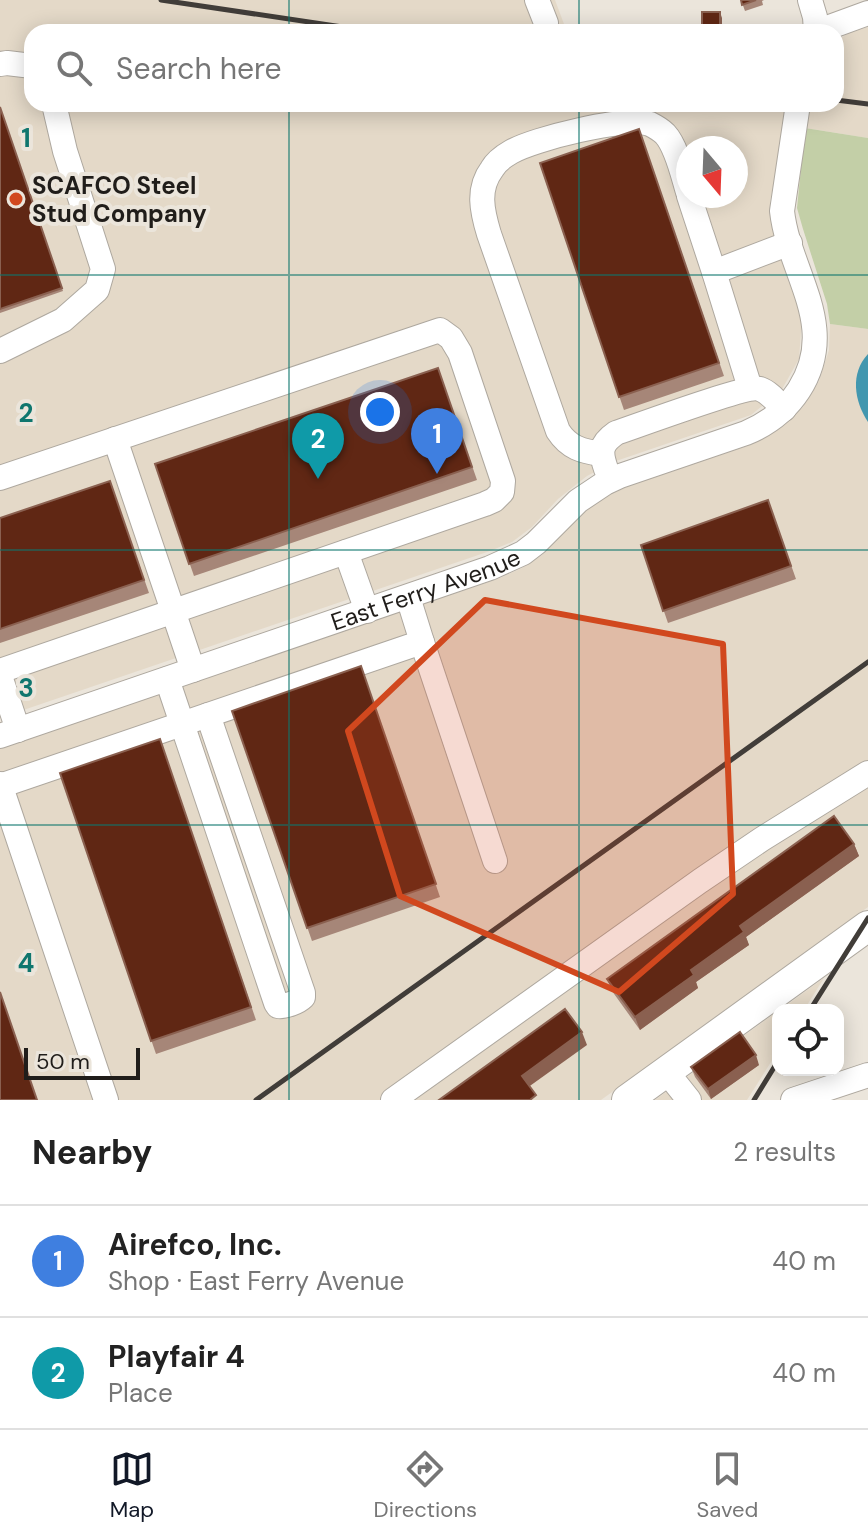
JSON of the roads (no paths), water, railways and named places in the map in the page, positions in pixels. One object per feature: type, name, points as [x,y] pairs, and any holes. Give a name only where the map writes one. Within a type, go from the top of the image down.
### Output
[{"type":"main road","points":[[627,1100],[868,926]]},
{"type":"street","points":[[810,0],[815,24]]},
{"type":"street","points":[[838,24],[868,13]]},
{"type":"street","points":[[0,64],[24,65]]},
{"type":"street","points":[[0,351],[63,320],[97,290],[103,269],[65,151],[56,112]]},
{"type":"street","points":[[714,272],[790,243],[783,219],[783,199],[797,112]]},
{"type":"street","points":[[601,454],[572,447],[558,431],[482,212],[482,192],[494,166],[512,151],[548,138],[608,125],[650,125],[665,134],[676,154]]},
{"type":"street","points":[[693,208],[750,388]]},
{"type":"street","name":"East Ferry Avenue","points":[[9,733],[490,568],[523,553],[578,501],[610,480],[746,433],[768,422],[792,400],[808,374],[814,346],[810,303],[790,243]]},
{"type":"street","points":[[0,478],[440,330],[451,338],[460,353],[503,481],[502,492],[485,504],[0,673],[9,733]]},
{"type":"street","points":[[610,480],[601,454],[602,446],[616,433],[750,388],[763,390],[784,409]]},
{"type":"street","points":[[115,439],[193,670]]},
{"type":"street","points":[[346,552],[367,611]]},
{"type":"street","points":[[408,597],[495,861]]},
{"type":"street","points":[[106,1100],[0,786],[422,642]]},
{"type":"street","points":[[167,679],[276,1003],[282,1007],[300,1000],[303,993],[208,715]]},
{"type":"street","points":[[393,1100],[700,881],[868,773]]},
{"type":"street","points":[[666,1071],[689,1100]]},
{"type":"street","points":[[793,1100],[868,1075]]},
{"type":"water","points":[[868,354],[868,422],[857,396],[856,378]]},
{"type":"railway","points":[[161,0],[322,24]]},
{"type":"railway","points":[[844,101],[868,104]]},
{"type":"railway","points":[[256,1100],[868,662]]},
{"type":"railway","points":[[814,1004],[868,918]]},
{"type":"railway","points":[[754,1100],[772,1071]]},
{"type":"place","name":"SCAFCO Steel Stud Company","points":[[16,199]]},
{"type":"place","name":"Airefco, Inc.","points":[[437,474]]},
{"type":"place","name":"Playfair 4","points":[[318,479]]}]
